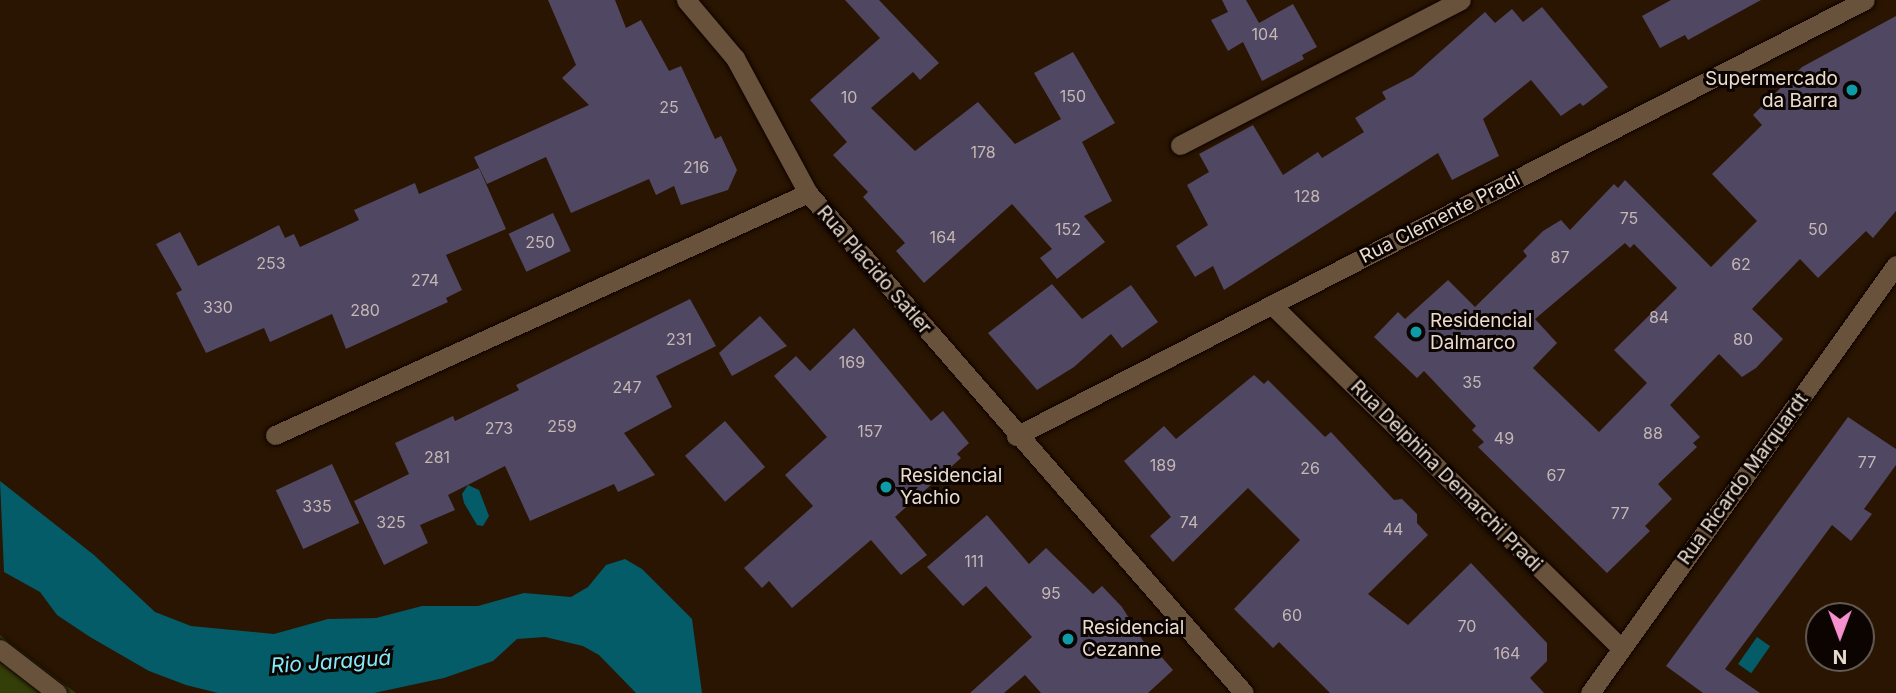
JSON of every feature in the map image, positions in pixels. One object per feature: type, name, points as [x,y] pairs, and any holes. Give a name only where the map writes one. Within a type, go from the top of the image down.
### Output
[{"type":"street","points":[[686,0],[734,58],[808,193]]},
{"type":"street","points":[[1180,145],[1461,0]]},
{"type":"street","name":"Rua Clemente Pradi","points":[[1016,436],[1865,0]]},
{"type":"street","name":"Rua Placido Satler","points":[[275,435],[808,193],[1016,436],[1244,693]]},
{"type":"street","name":"Rua Ricardo Marquardt","points":[[1590,693],[1896,265]]},
{"type":"street","name":"Rua Delphina Demarchi Pradi","points":[[1272,304],[1621,648]]},
{"type":"street","points":[[0,649],[57,693]]},
{"type":"green space","points":[[0,635],[76,693],[0,693]]},
{"type":"water","name":"Rio Jaraguá","points":[[0,481],[94,555],[155,612],[191,626],[274,634],[328,619],[376,618],[422,606],[478,606],[524,593],[571,597],[588,587],[606,565],[625,559],[642,569],[692,619],[702,693],[636,693],[599,655],[583,646],[545,637],[517,639],[493,661],[444,678],[374,693],[218,693],[186,685],[149,671],[90,637],[57,615],[40,592],[4,572]]},
{"type":"water","points":[[468,485],[479,490],[489,516],[483,526],[477,525],[464,503],[462,494]]},
{"type":"water","points":[[1757,637],[1770,646],[1751,673],[1738,664]]},
{"type":"building","points":[[548,0],[615,0],[626,28],[641,20],[669,71],[681,66],[715,139],[721,136],[737,170],[728,190],[681,205],[674,186],[656,195],[649,179],[571,213],[546,157],[487,184],[474,157],[589,105],[562,78],[576,65]]},
{"type":"building","points":[[845,0],[879,0],[939,63],[920,80],[913,72],[871,108],[915,151],[978,102],[1015,144],[1061,119],[1034,73],[1073,52],[1115,123],[1082,142],[1112,201],[1084,216],[1105,242],[1057,279],[1040,258],[1052,249],[1012,204],[924,283],[896,251],[905,243],[863,197],[868,192],[833,155],[847,142],[810,100],[880,38]]},
{"type":"building","points":[[1222,0],[1246,0],[1259,23],[1293,4],[1317,47],[1302,55],[1304,59],[1262,81],[1243,42],[1228,51],[1211,20],[1228,12]]},
{"type":"building","points":[[1671,0],[1761,0],[1688,40],[1685,35],[1660,48],[1642,16]]},
{"type":"building","points":[[1542,7],[1608,87],[1583,106],[1580,103],[1561,116],[1531,80],[1483,119],[1499,156],[1452,180],[1438,153],[1224,290],[1213,266],[1195,277],[1176,246],[1208,225],[1187,185],[1209,172],[1199,154],[1253,125],[1283,175],[1318,152],[1322,158],[1364,132],[1355,118],[1386,99],[1382,92],[1413,76],[1485,12],[1495,23],[1512,9],[1523,22]]},
{"type":"building","points":[[1896,16],[1896,211],[1873,238],[1866,231],[1818,278],[1800,259],[1752,309],[1783,339],[1756,368],[1742,377],[1719,354],[1670,405],[1700,437],[1693,443],[1697,447],[1658,484],[1672,499],[1645,526],[1650,531],[1607,573],[1478,447],[1484,442],[1472,430],[1476,426],[1424,371],[1417,378],[1374,337],[1398,312],[1405,319],[1448,280],[1475,307],[1527,256],[1523,251],[1543,231],[1561,220],[1570,230],[1614,184],[1618,188],[1625,180],[1711,267],[1757,221],[1712,174],[1762,125],[1753,115],[1802,67]],"holes":[[[1625,243],[1630,248],[1634,244],[1677,288],[1614,350],[1647,383],[1599,432],[1533,368],[1557,343],[1535,319]]]},
{"type":"building","points":[[479,168],[506,229],[446,255],[462,290],[446,298],[448,302],[346,349],[332,314],[270,342],[264,328],[206,353],[176,293],[182,290],[156,244],[180,232],[198,266],[279,225],[285,238],[294,234],[300,247],[359,220],[354,210],[415,183],[419,194]]},
{"type":"building","points":[[553,213],[571,251],[526,272],[509,234]]},
{"type":"building","points":[[1052,284],[1082,319],[1131,285],[1158,322],[1122,348],[1111,334],[1074,367],[1037,390],[988,333]]},
{"type":"building","points":[[690,299],[716,346],[656,376],[672,407],[624,433],[655,475],[618,492],[614,484],[530,521],[505,466],[448,495],[455,510],[420,525],[428,543],[384,565],[354,501],[409,474],[395,443],[453,416],[455,421],[519,390],[516,385]]},
{"type":"building","points":[[760,316],[787,346],[732,376],[719,353]]},
{"type":"building","points":[[854,328],[931,421],[943,411],[969,443],[957,454],[961,458],[895,517],[927,555],[901,575],[871,540],[792,608],[769,581],[762,588],[744,568],[813,506],[785,475],[827,437],[774,376],[796,356],[810,371]]},
{"type":"building","points":[[1254,375],[1264,384],[1268,380],[1325,437],[1331,432],[1394,500],[1402,499],[1417,514],[1417,523],[1428,535],[1368,594],[1408,625],[1471,563],[1547,643],[1547,661],[1530,678],[1544,693],[1330,693],[1279,642],[1273,648],[1234,609],[1300,540],[1248,488],[1173,562],[1150,536],[1171,517],[1124,461],[1164,426],[1176,439]]},
{"type":"building","points":[[1848,417],[1896,449],[1896,465],[1864,509],[1872,514],[1851,541],[1832,525],[1725,669],[1760,693],[1703,693],[1666,666]]},
{"type":"building","points":[[725,421],[765,467],[725,502],[685,456]]},
{"type":"building","points":[[332,464],[359,523],[303,549],[276,490]]},
{"type":"building","points":[[987,515],[1029,564],[1046,548],[1093,594],[1102,586],[1122,607],[1147,647],[1150,644],[1173,670],[1148,693],[1041,693],[1025,675],[1004,693],[970,693],[1032,637],[986,586],[963,606],[927,567]]},
{"type":"place","name":"Supermercado da Barra","points":[[1852,90]]},
{"type":"place","name":"Residencial Dalmarco","points":[[1416,332]]},
{"type":"place","name":"Residencial Yachio","points":[[886,487]]},
{"type":"place","name":"Residencial Cezanne","points":[[1068,639]]}]
